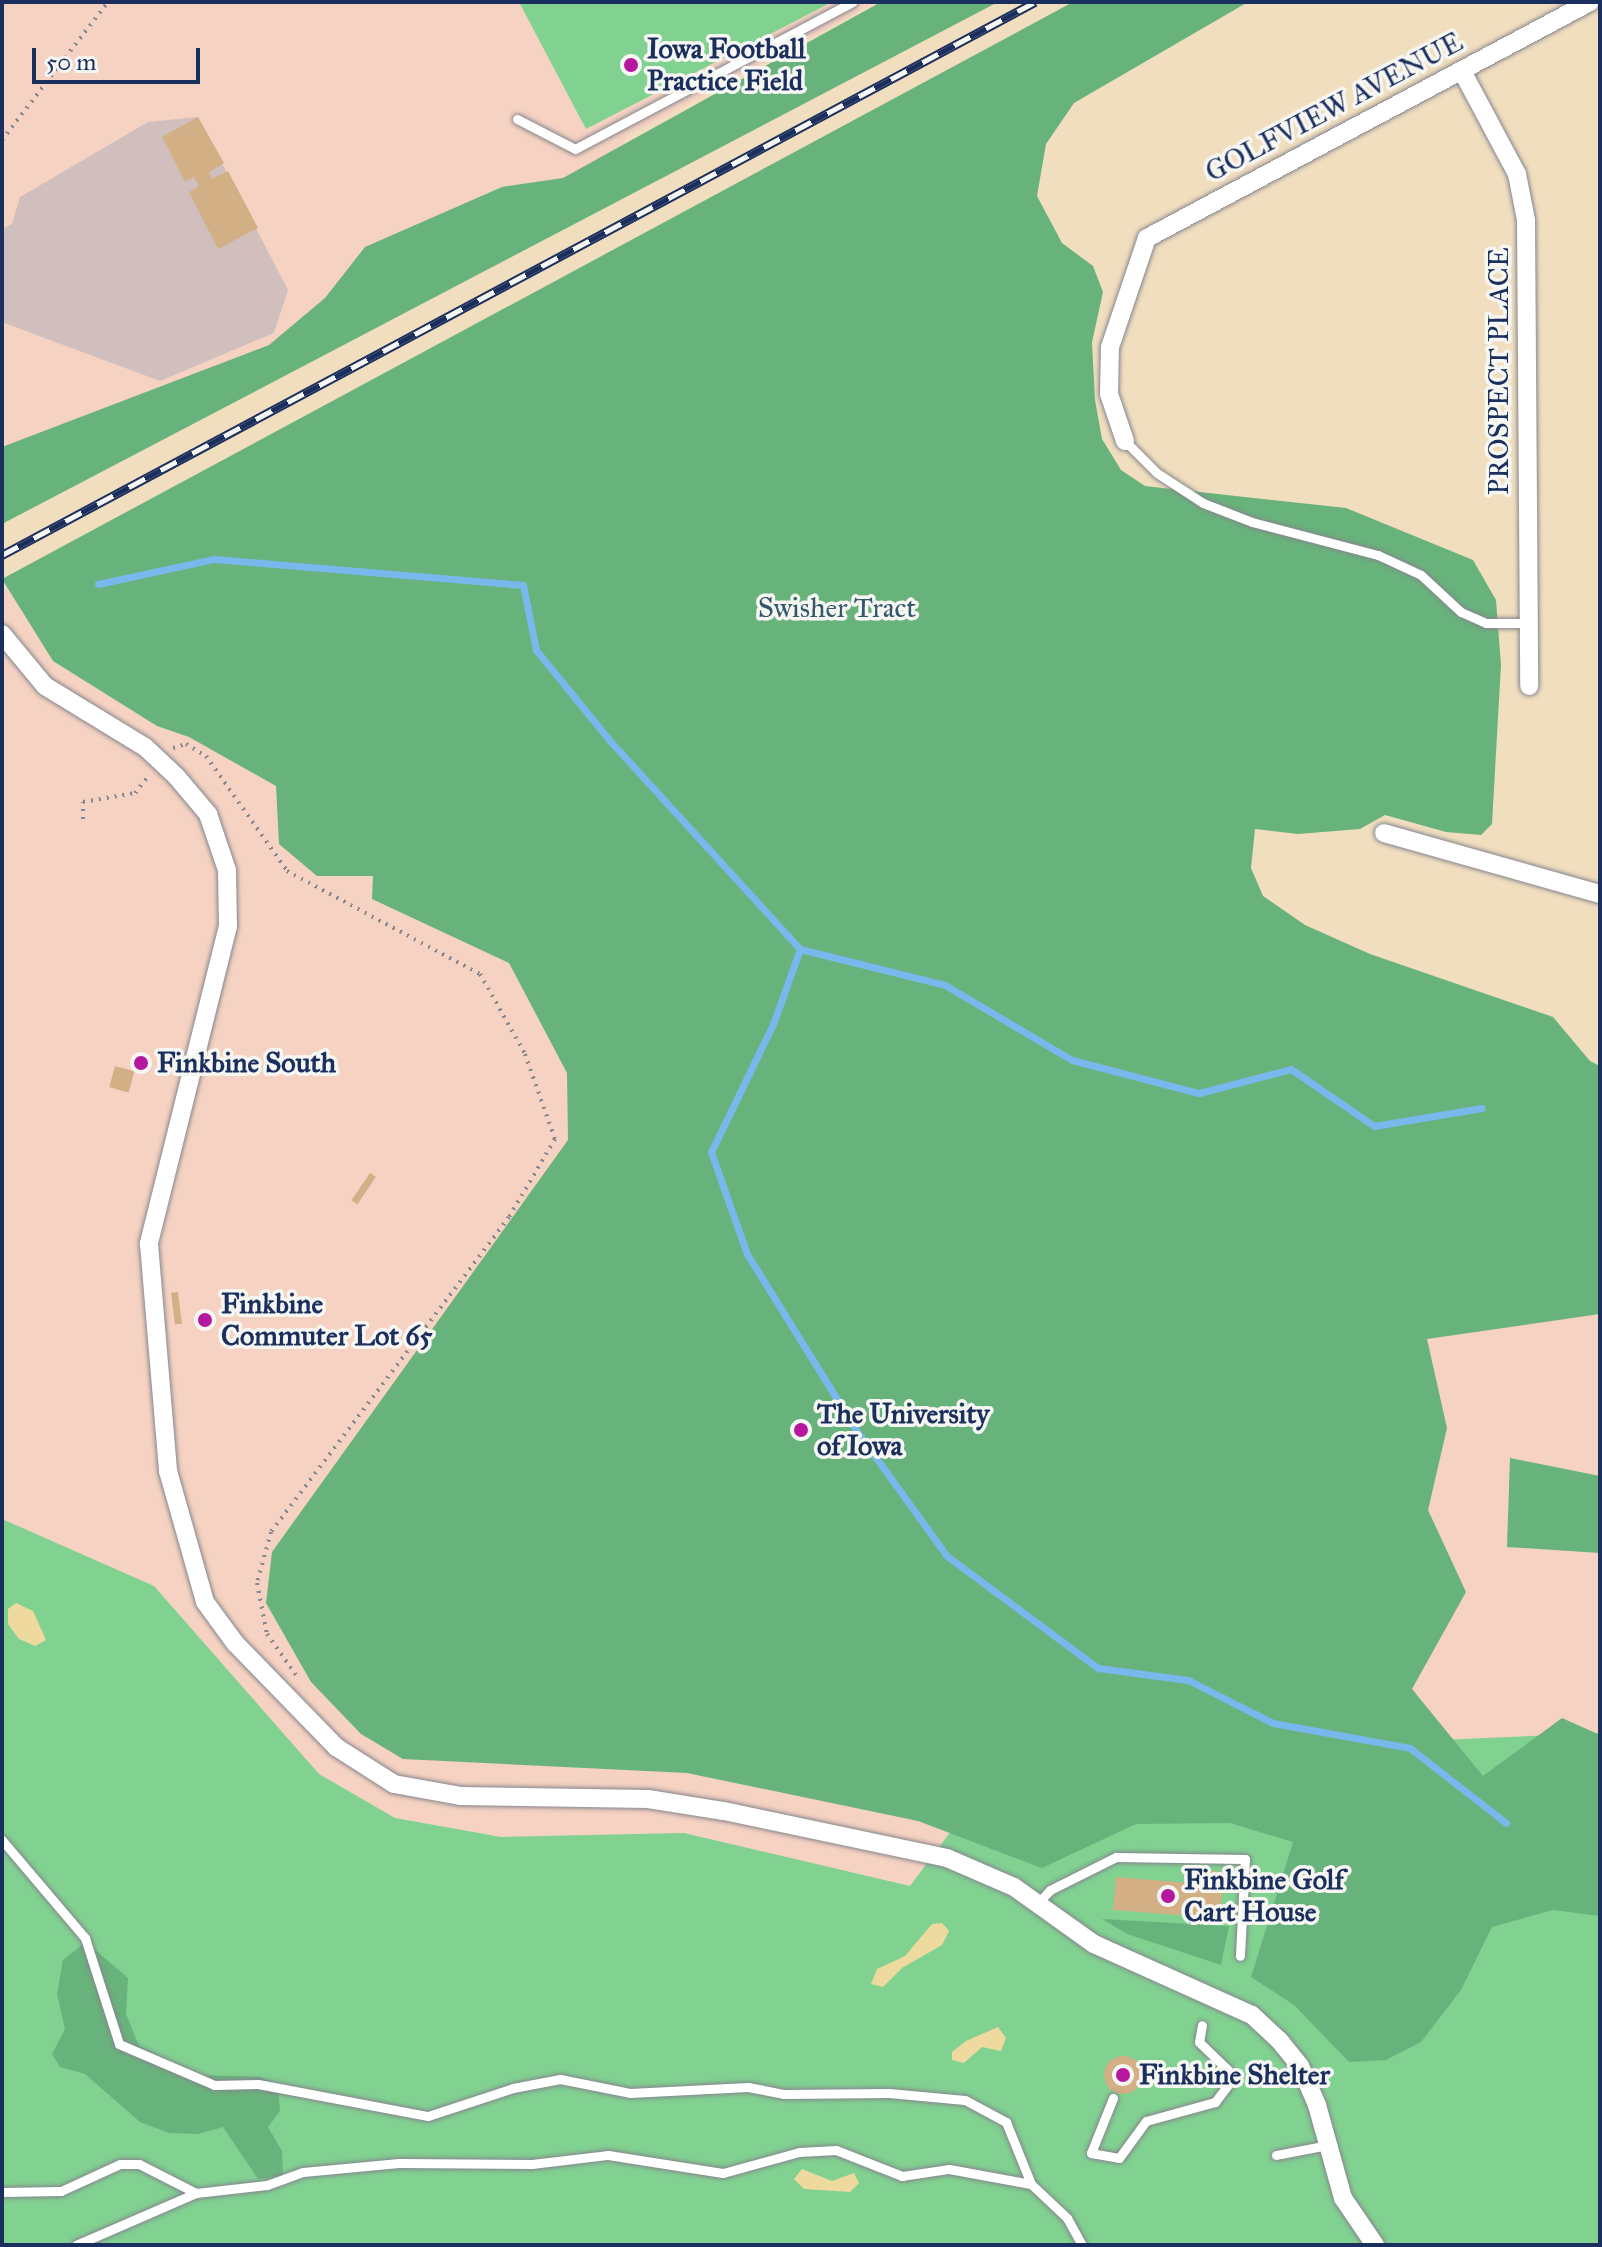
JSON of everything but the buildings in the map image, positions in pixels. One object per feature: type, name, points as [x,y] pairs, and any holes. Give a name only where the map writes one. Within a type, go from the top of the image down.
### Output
[{"type":"street","name":"GOLFVIEW AVENUE","points":[[1125,441],[1109,394],[1110,347],[1147,238],[1590,2]]},
{"type":"street","name":"PROSPECT PLACE","points":[[1462,71],[1517,174],[1526,220],[1529,686]]},
{"type":"street","points":[[2,634],[45,686],[155,765],[208,814],[223,855],[230,895],[210,1006],[149,1244],[168,1471],[205,1602],[235,1643],[336,1747],[394,1784],[460,1796],[648,1799],[724,1811],[947,1858],[991,1875],[1120,1958],[1252,2015],[1300,2066],[1343,2198],[1375,2245]]},
{"type":"street","points":[[1384,833],[1600,894]]},
{"type":"lane","points":[[517,119],[575,149],[853,2]]},
{"type":"lane","points":[[1125,441],[1157,473],[1203,503],[1252,522],[1378,555],[1421,575],[1461,612],[1486,623],[1528,623]]},
{"type":"lane","points":[[2,1840],[85,1938],[119,2044],[214,2085],[258,2084],[428,2116],[513,2088],[560,2079],[630,2093],[748,2087],[784,2094],[889,2093],[965,2100],[1006,2122],[1031,2184],[1067,2218],[1082,2245]]},
{"type":"lane","points":[[1037,1904],[1050,1890],[1116,1857],[1245,1859],[1240,1956]]},
{"type":"lane","points":[[1113,2098],[1091,2153],[1119,2158],[1146,2121],[1215,2102],[1231,2081],[1228,2070],[1199,2042],[1202,2025]]},
{"type":"lane","points":[[1276,2155],[1328,2145]]},
{"type":"lane","points":[[76,2245],[196,2193],[267,2185],[303,2172],[399,2163],[532,2164],[608,2155],[723,2173],[745,2171],[799,2152],[836,2150],[902,2176],[949,2169],[1031,2184]]},
{"type":"lane","points":[[2,2192],[61,2191],[120,2164],[139,2164],[196,2193]]},
{"type":"path","points":[[2,140],[108,2]]},
{"type":"path","points":[[83,819],[83,802],[135,793],[155,765],[186,744],[206,756],[287,871],[480,974],[525,1054],[555,1139],[509,1217],[271,1532],[257,1583],[267,1634],[300,1679]]},
{"type":"shaded area","points":[[2,2],[878,2],[626,137],[608,198],[2,520]]},
{"type":"shaded area","points":[[198,117],[288,290],[274,333],[160,381],[2,322],[2,229],[12,224],[20,197],[148,122]]},
{"type":"shaded area","name":"The University of Iowa","points":[[635,264],[463,799],[1600,1175],[1600,2245],[2,2245],[2,592]]},
{"type":"green space","name":"Iowa Football Practice Field","points":[[519,2],[832,2],[586,129]]},
{"type":"green space","points":[[881,2],[998,2],[2,524],[2,447],[269,345],[325,298],[365,247],[502,187],[563,178]]},
{"type":"green space","name":"Swisher Tract","points":[[1073,2],[1248,2],[1074,103],[1046,144],[1037,196],[1062,243],[1093,266],[1103,292],[1092,342],[1095,400],[1102,439],[1121,470],[1145,486],[1346,508],[1473,560],[1496,600],[1501,665],[1492,824],[1481,835],[1446,832],[1385,815],[1360,829],[1298,834],[1255,829],[1251,868],[1263,896],[1305,925],[1370,954],[1553,1017],[1590,1061],[1600,1066],[1600,1314],[1427,1339],[1447,1428],[1428,1510],[1466,1592],[1412,1689],[1483,1776],[1562,1718],[1600,1735],[1600,1916],[1553,1910],[1492,1927],[1461,1990],[1421,2042],[1386,2060],[1349,2062],[1294,2005],[1251,1977],[1293,1842],[1230,1823],[1136,1824],[1042,1868],[918,1821],[687,1773],[403,1759],[361,1734],[311,1682],[266,1603],[272,1552],[568,1140],[567,1073],[509,963],[372,899],[373,876],[317,876],[279,844],[276,786],[189,737],[157,726],[53,661],[2,579]]},
{"type":"green space","points":[[1510,1458],[1600,1476],[1600,1553],[1507,1547]]},
{"type":"green space","points":[[2,1519],[154,1586],[319,1774],[395,1818],[501,1837],[684,1833],[910,1886],[1005,1759],[1600,1733],[1600,2245],[2,2245]]},
{"type":"green space","points":[[1102,1919],[1229,1926],[1221,1965],[1127,1934]]},
{"type":"green space","points":[[86,1942],[128,1978],[126,2014],[139,2046],[200,2075],[261,2077],[278,2085],[280,2111],[268,2127],[282,2151],[283,2176],[258,2179],[223,2127],[198,2134],[169,2133],[140,2122],[85,2074],[60,2067],[52,2054],[65,2029],[57,1994],[63,1960]]},
{"type":"sand","points":[[16,1603],[33,1611],[46,1640],[35,1646],[19,1639],[8,1624],[8,1609]]},
{"type":"sand","points":[[942,1923],[949,1931],[942,1945],[902,1968],[883,1987],[871,1984],[877,1969],[905,1956],[932,1924]]},
{"type":"sand","points":[[998,2027],[1006,2038],[1001,2051],[982,2047],[964,2063],[952,2060],[952,2052],[966,2041]]},
{"type":"sand","points":[[802,2169],[832,2181],[854,2173],[859,2183],[850,2192],[804,2189],[794,2179]]},
{"type":"waterway","points":[[98,584],[214,559],[523,585],[536,650],[611,742],[800,949],[773,1024],[711,1152],[747,1254],[856,1430],[947,1556],[1098,1668],[1188,1680],[1273,1723],[1410,1748],[1506,1823]]},
{"type":"waterway","points":[[800,949],[945,985],[1072,1060],[1199,1093],[1291,1069],[1374,1126],[1481,1108]]},
{"type":"railway","points":[[2,555],[1035,2]]},
{"type":"place","name":"Iowa Football Practice Field","points":[[631,65]]},
{"type":"place","name":"Finkbine South","points":[[141,1063]]},
{"type":"place","name":"Finkbine Commuter Lot 65","points":[[205,1320]]},
{"type":"place","name":"The University of Iowa","points":[[801,1430]]},
{"type":"place","name":"Finkbine Golf Cart House","points":[[1168,1896]]},
{"type":"place","name":"Finkbine Shelter","points":[[1123,2075]]}]
